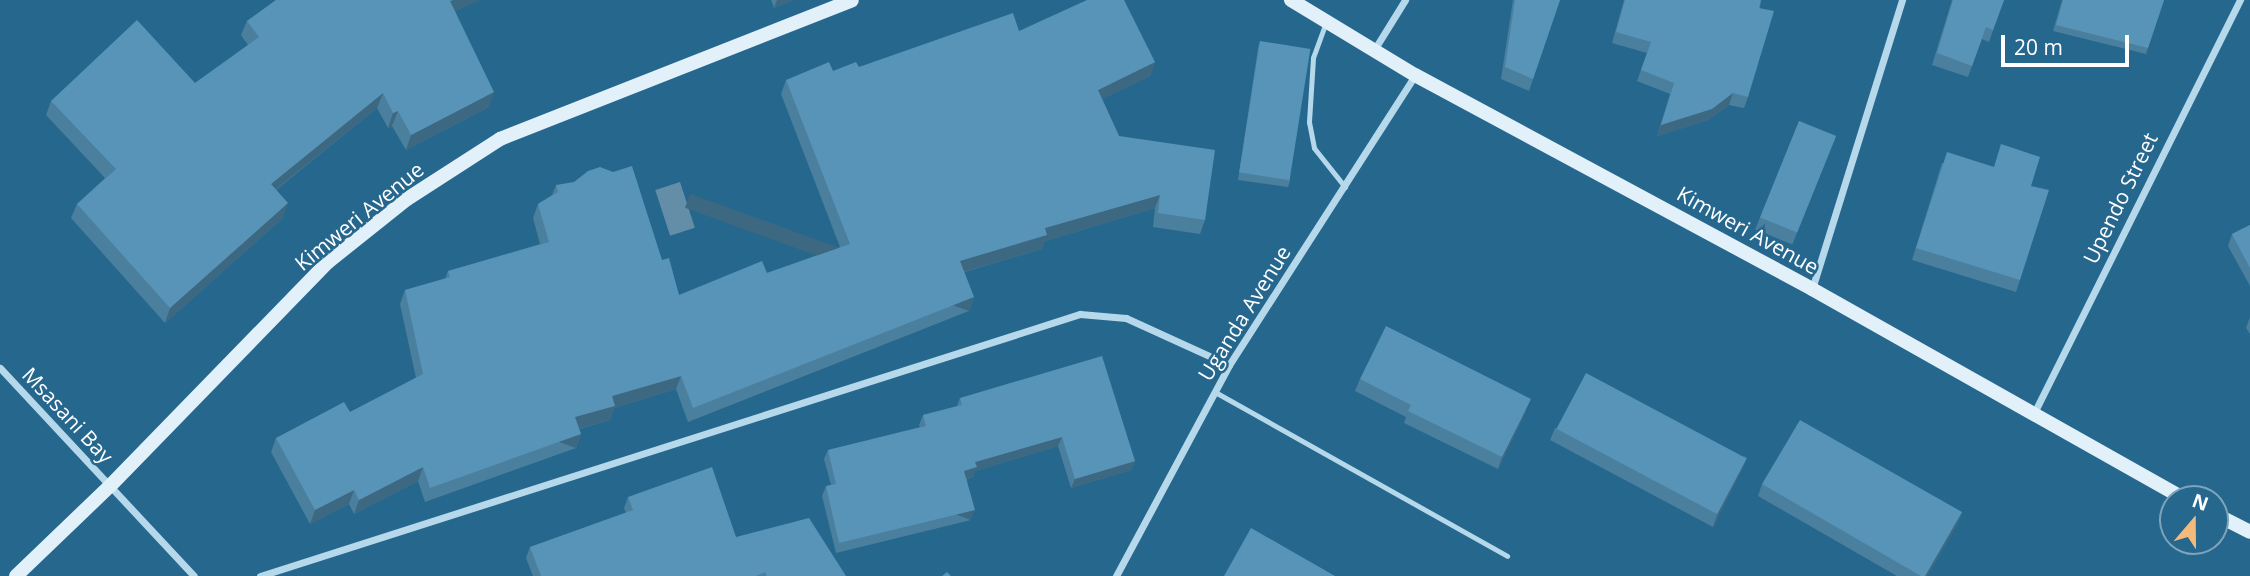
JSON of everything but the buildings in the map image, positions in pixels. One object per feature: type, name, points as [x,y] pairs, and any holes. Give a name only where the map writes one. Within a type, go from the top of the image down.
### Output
[{"type":"street","name":"Kimweri Avenue","points":[[16,576],[110,486],[328,262],[407,199],[500,139],[852,0]]},
{"type":"street","name":"Kimweri Avenue","points":[[1291,0],[1415,75],[1812,289],[2160,485]]},
{"type":"street","points":[[1373,51],[1405,0]]},
{"type":"street","points":[[1812,289],[1902,0]]},
{"type":"street","name":"Upendo Street","points":[[2035,413],[2240,0]]},
{"type":"street","name":"Uganda Avenue","points":[[1116,576],[1229,365],[1415,75]]},
{"type":"street","points":[[260,576],[1080,314],[1126,318],[1229,365]]},
{"type":"street","name":"Msasani Bay","points":[[0,368],[194,576]]},
{"type":"street","points":[[2229,521],[2250,532]]},
{"type":"lane","points":[[1326,22],[1313,58],[1309,122],[1314,148],[1345,187]]},
{"type":"lane","points":[[1215,392],[1507,556]]},
{"type":"water","points":[[680,182],[695,228],[670,236],[655,190]]}]
